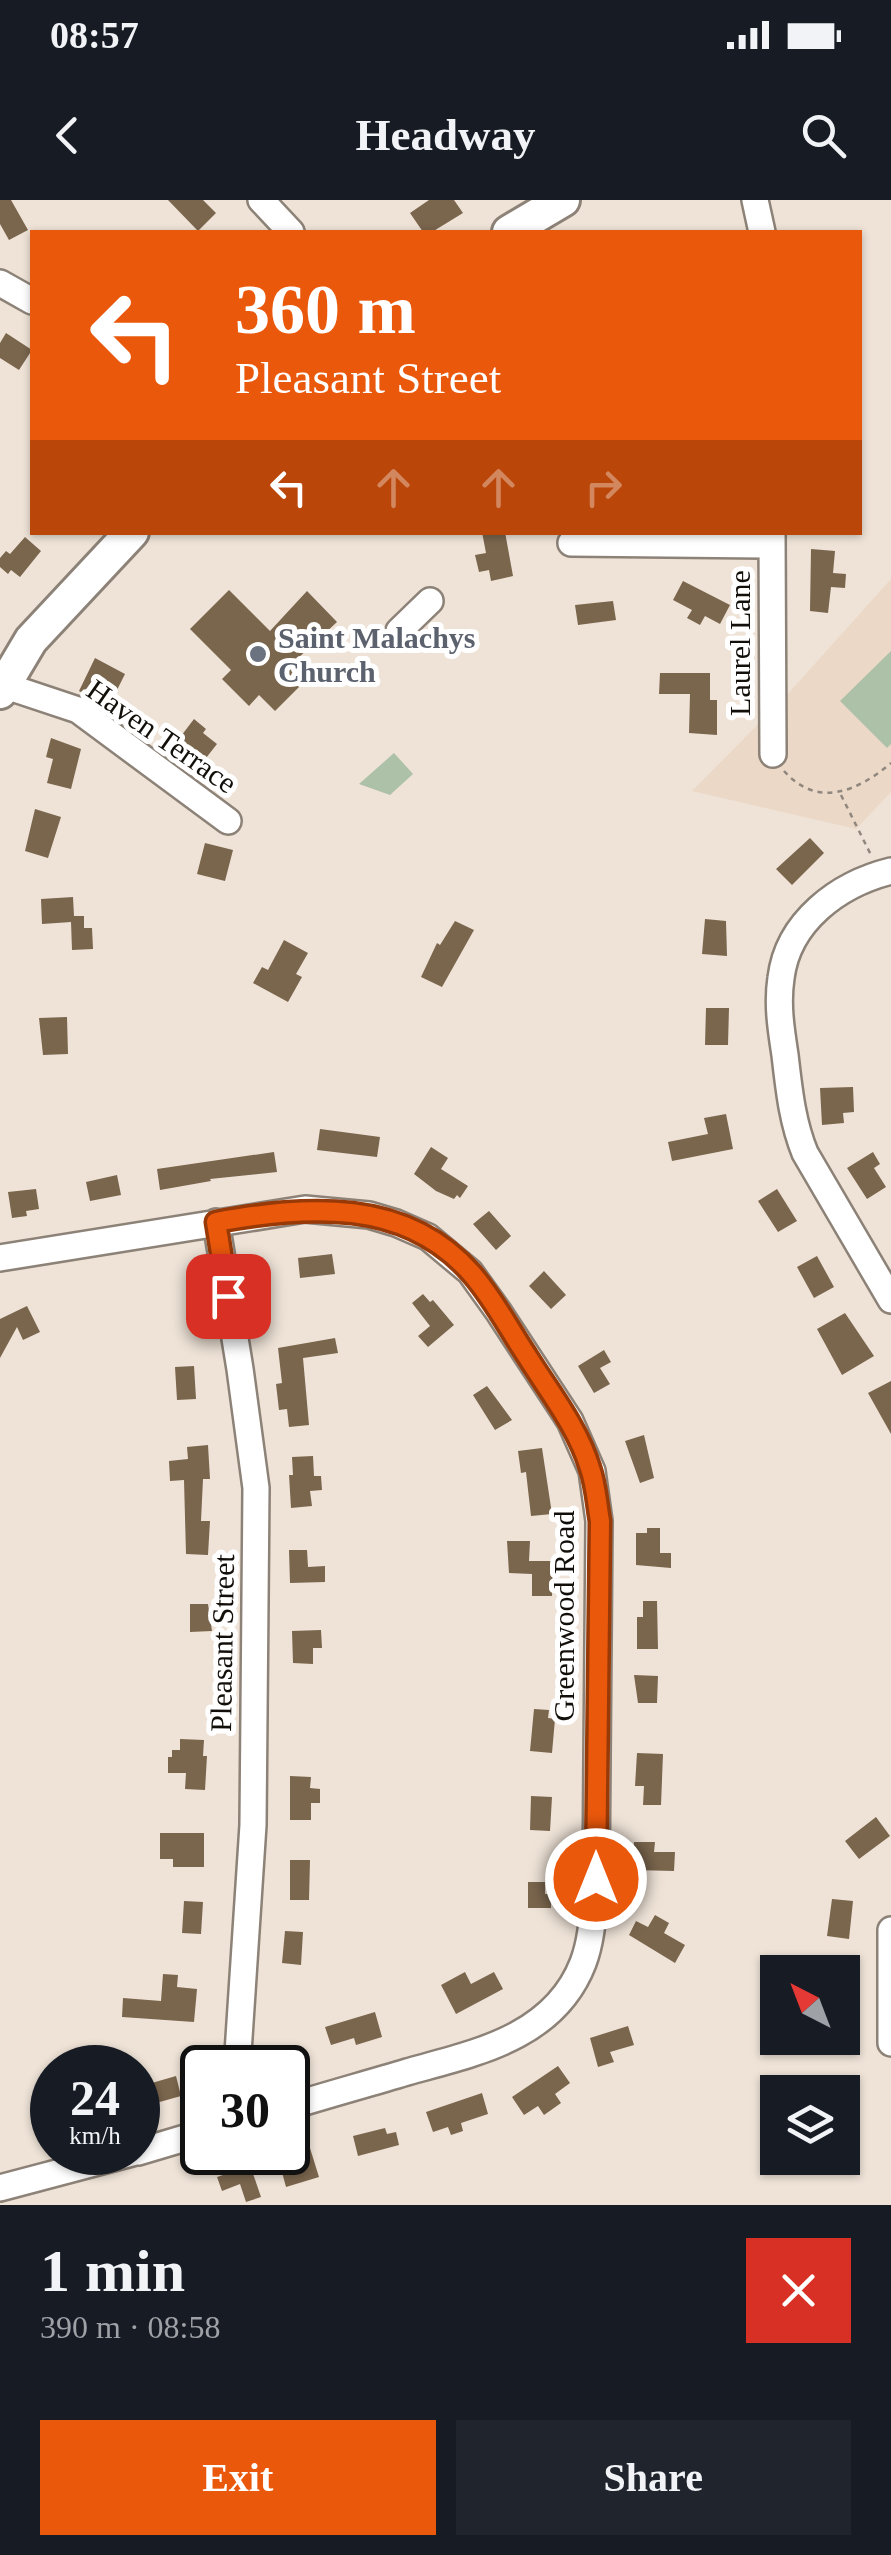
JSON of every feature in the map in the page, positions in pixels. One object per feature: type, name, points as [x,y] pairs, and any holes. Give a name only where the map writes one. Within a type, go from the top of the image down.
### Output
[{"type":"main road","points":[[512,230],[564,200]]},
{"type":"main road","points":[[1,687],[30,640],[129,535]]},
{"type":"street","points":[[261,200],[289,230]]},
{"type":"street","points":[[755,200],[762,230]]},
{"type":"street","points":[[0,283],[30,300]]},
{"type":"street","points":[[571,543],[772,539]]},
{"type":"street","name":"Laurel Lane","points":[[772,539],[773,754]]},
{"type":"street","points":[[399,631],[430,601]]},
{"type":"street","name":"Haven Terrace","points":[[1,687],[78,710],[228,821]]},
{"type":"street","points":[[886,872],[828,899],[809,918],[790,946],[781,975],[779,1010],[797,1132],[805,1153],[891,1300]]},
{"type":"street","name":"Greenwood Road","points":[[0,1258],[274,1212],[332,1210],[382,1219],[428,1238],[470,1272],[570,1420],[592,1471],[600,1521],[596,1879],[584,1962],[553,2012],[493,2048],[310,2101]]},
{"type":"street","name":"Pleasant Street","points":[[216,1222],[256,1488],[253,1825],[238,2045]]},
{"type":"street","points":[[891,1930],[891,2043]]},
{"type":"street","points":[[0,2188],[49,2175]]},
{"type":"path","points":[[773,754],[792,780],[808,789],[840,794],[876,776],[891,762]]},
{"type":"path","points":[[840,794],[886,872]]},
{"type":"shaded area","points":[[891,579],[891,792],[856,829],[692,791],[785,697]]},
{"type":"green space","points":[[891,651],[891,744],[887,748],[840,701]]},
{"type":"green space","points":[[394,753],[413,774],[390,795],[359,784]]},
{"type":"building","points":[[0,200],[11,200],[28,230],[9,240],[0,224]]},
{"type":"building","points":[[168,200],[203,200],[216,213],[197,230]]},
{"type":"building","points":[[429,200],[454,200],[463,213],[435,230],[422,230],[410,213]]},
{"type":"building","points":[[6,333],[30,349],[19,370],[0,358],[0,343]]},
{"type":"building","points":[[483,535],[506,535],[513,576],[491,581],[489,570],[479,572],[475,555],[486,553]]},
{"type":"building","points":[[25,537],[41,551],[20,577],[11,570],[8,574],[0,567],[0,558],[6,551],[10,554]]},
{"type":"building","points":[[811,549],[835,551],[833,573],[846,574],[845,588],[831,587],[828,613],[810,611]]},
{"type":"building","points":[[683,581],[730,605],[720,624],[705,616],[700,625],[687,618],[692,610],[673,600]]},
{"type":"building","name":"Saint Malachys Church","points":[[229,590],[270,631],[307,591],[337,622],[296,660],[311,675],[275,711],[259,695],[249,706],[222,679],[231,670],[190,629]]},
{"type":"building","points":[[613,601],[616,620],[578,625],[575,605]]},
{"type":"building","points":[[95,658],[125,674],[109,706],[79,691]]},
{"type":"building","points":[[660,673],[710,673],[710,700],[717,700],[717,735],[689,733],[690,694],[659,694]]},
{"type":"building","points":[[194,719],[217,744],[206,758],[178,740]]},
{"type":"building","points":[[51,738],[81,749],[71,789],[47,783],[53,759],[46,757]]},
{"type":"building","points":[[35,809],[61,817],[48,858],[25,851]]},
{"type":"building","points":[[810,838],[824,853],[792,885],[776,869]]},
{"type":"building","points":[[205,843],[233,850],[225,881],[197,874]]},
{"type":"building","points":[[73,897],[74,916],[84,916],[84,928],[92,928],[93,949],[72,950],[71,922],[42,924],[41,899]]},
{"type":"building","points":[[705,919],[726,921],[727,956],[702,954]]},
{"type":"building","points":[[455,921],[474,930],[442,987],[421,977],[437,943],[440,945]]},
{"type":"building","points":[[284,940],[308,953],[296,974],[302,977],[288,1002],[253,983],[262,967],[268,970]]},
{"type":"building","points":[[706,1008],[729,1008],[728,1045],[705,1045]]},
{"type":"building","points":[[67,1017],[68,1054],[43,1055],[39,1018]]},
{"type":"building","points":[[853,1087],[854,1112],[843,1113],[844,1123],[822,1125],[820,1088]]},
{"type":"building","points":[[726,1114],[733,1149],[672,1161],[668,1142],[708,1134],[704,1118]]},
{"type":"building","points":[[320,1129],[380,1137],[377,1157],[317,1150]]},
{"type":"building","points":[[431,1147],[448,1158],[441,1169],[468,1186],[460,1198],[436,1191],[414,1174]]},
{"type":"building","points":[[274,1152],[277,1172],[210,1179],[160,1190],[157,1169]]},
{"type":"building","points":[[873,1152],[880,1164],[874,1168],[886,1187],[867,1199],[847,1168]]},
{"type":"building","points":[[117,1175],[121,1195],[90,1201],[86,1182]]},
{"type":"building","points":[[36,1189],[39,1209],[12,1218],[8,1192]]},
{"type":"building","points":[[777,1189],[797,1221],[778,1232],[758,1201]]},
{"type":"building","points":[[489,1211],[511,1236],[496,1250],[473,1224]]},
{"type":"building","points":[[332,1254],[335,1274],[300,1278],[298,1258]]},
{"type":"building","points":[[817,1256],[834,1287],[814,1298],[797,1267]]},
{"type":"building","points":[[544,1271],[566,1295],[551,1309],[529,1286]]},
{"type":"building","points":[[423,1294],[454,1325],[428,1347],[418,1336],[430,1326],[412,1303]]},
{"type":"building","points":[[27,1306],[40,1332],[23,1340],[17,1327],[0,1358],[0,1319]]},
{"type":"building","points":[[845,1313],[874,1356],[842,1375],[817,1329]]},
{"type":"building","points":[[335,1338],[338,1353],[303,1358],[309,1425],[289,1427],[287,1409],[279,1410],[276,1384],[282,1383],[278,1348]]},
{"type":"building","points":[[604,1350],[611,1362],[600,1368],[610,1384],[594,1393],[578,1366]]},
{"type":"building","points":[[194,1366],[196,1399],[177,1400],[175,1367]]},
{"type":"building","points":[[891,1381],[891,1434],[868,1393]]},
{"type":"building","points":[[487,1386],[512,1420],[495,1430],[473,1395]]},
{"type":"building","points":[[644,1435],[654,1478],[640,1483],[625,1441]]},
{"type":"building","points":[[208,1445],[210,1479],[203,1479],[201,1521],[210,1521],[208,1555],[186,1554],[184,1480],[170,1481],[169,1461],[188,1459],[187,1447]]},
{"type":"building","points":[[542,1448],[552,1514],[531,1516],[526,1472],[521,1473],[518,1451]]},
{"type":"building","points":[[313,1456],[314,1476],[321,1476],[322,1490],[310,1491],[312,1506],[291,1508],[292,1457]]},
{"type":"building","points":[[647,1528],[660,1528],[660,1553],[671,1553],[671,1568],[636,1565],[636,1533],[647,1533]]},
{"type":"building","points":[[507,1541],[530,1541],[529,1561],[553,1561],[552,1596],[532,1596],[532,1574],[509,1573]]},
{"type":"building","points":[[289,1550],[307,1550],[308,1567],[325,1566],[325,1582],[290,1583]]},
{"type":"building","points":[[643,1601],[657,1601],[658,1649],[637,1649],[637,1617],[643,1617]]},
{"type":"building","points":[[190,1604],[208,1604],[212,1631],[190,1632]]},
{"type":"building","points":[[321,1630],[322,1648],[313,1648],[313,1664],[293,1663],[292,1631]]},
{"type":"building","points":[[634,1675],[658,1676],[657,1703],[638,1703]]},
{"type":"building","points":[[534,1709],[549,1710],[548,1718],[555,1719],[552,1753],[530,1751]]},
{"type":"building","points":[[180,1739],[204,1740],[205,1790],[185,1789],[186,1773],[168,1773],[168,1757],[172,1757],[172,1750],[180,1750]]},
{"type":"building","points":[[637,1753],[663,1754],[661,1805],[643,1805],[644,1786],[635,1786]]},
{"type":"building","points":[[290,1776],[311,1777],[310,1788],[320,1789],[320,1803],[311,1803],[311,1820],[290,1820]]},
{"type":"building","points":[[531,1796],[552,1797],[550,1831],[530,1830]]},
{"type":"building","points":[[876,1817],[890,1836],[859,1859],[845,1841]]},
{"type":"building","points":[[160,1833],[204,1833],[204,1867],[173,1867],[173,1859],[160,1859]]},
{"type":"building","points":[[634,1842],[655,1842],[654,1852],[675,1852],[674,1871],[633,1870]]},
{"type":"building","points":[[290,1860],[310,1860],[309,1900],[290,1900]]},
{"type":"building","points":[[528,1882],[545,1882],[545,1894],[551,1894],[551,1908],[528,1908]]},
{"type":"building","points":[[832,1899],[853,1901],[849,1939],[827,1936]]},
{"type":"building","points":[[184,1901],[203,1902],[201,1934],[182,1933]]},
{"type":"building","points":[[655,1915],[669,1923],[664,1933],[685,1945],[675,1963],[629,1935],[636,1921],[648,1927]]},
{"type":"building","points":[[285,1931],[303,1932],[301,1965],[282,1963]]},
{"type":"building","points":[[465,1972],[471,1984],[494,1972],[503,1989],[456,2014],[441,1985]]},
{"type":"building","points":[[163,1974],[178,1975],[177,1987],[197,1989],[194,2022],[122,2017],[123,1998],[161,2001]]},
{"type":"building","points":[[375,2012],[382,2037],[356,2045],[354,2038],[331,2045],[325,2027]]},
{"type":"building","points":[[628,2026],[634,2045],[610,2052],[614,2062],[598,2067],[590,2038]]},
{"type":"building","points":[[558,2066],[570,2083],[555,2094],[561,2103],[544,2115],[538,2106],[524,2115],[512,2097]]},
{"type":"building","points":[[176,2076],[180,2096],[160,2102],[160,2081]]},
{"type":"building","points":[[482,2093],[488,2114],[461,2123],[463,2131],[451,2135],[448,2127],[433,2132],[426,2112]]},
{"type":"building","points":[[385,2128],[387,2134],[396,2132],[399,2145],[358,2156],[353,2136]]},
{"type":"building","points":[[310,2148],[319,2177],[286,2187],[283,2175],[310,2175]]},
{"type":"building","points":[[253,2175],[261,2197],[246,2202],[240,2184],[222,2191],[217,2177]]},
{"type":"place","name":"Saint Malachys Church","points":[[258,654]]},
{"type":"route","points":[[228,1296],[216,1222],[306,1209],[369,1215],[396,1223],[428,1238],[470,1272],[570,1420],[592,1471],[600,1521],[596,1879]]}]
